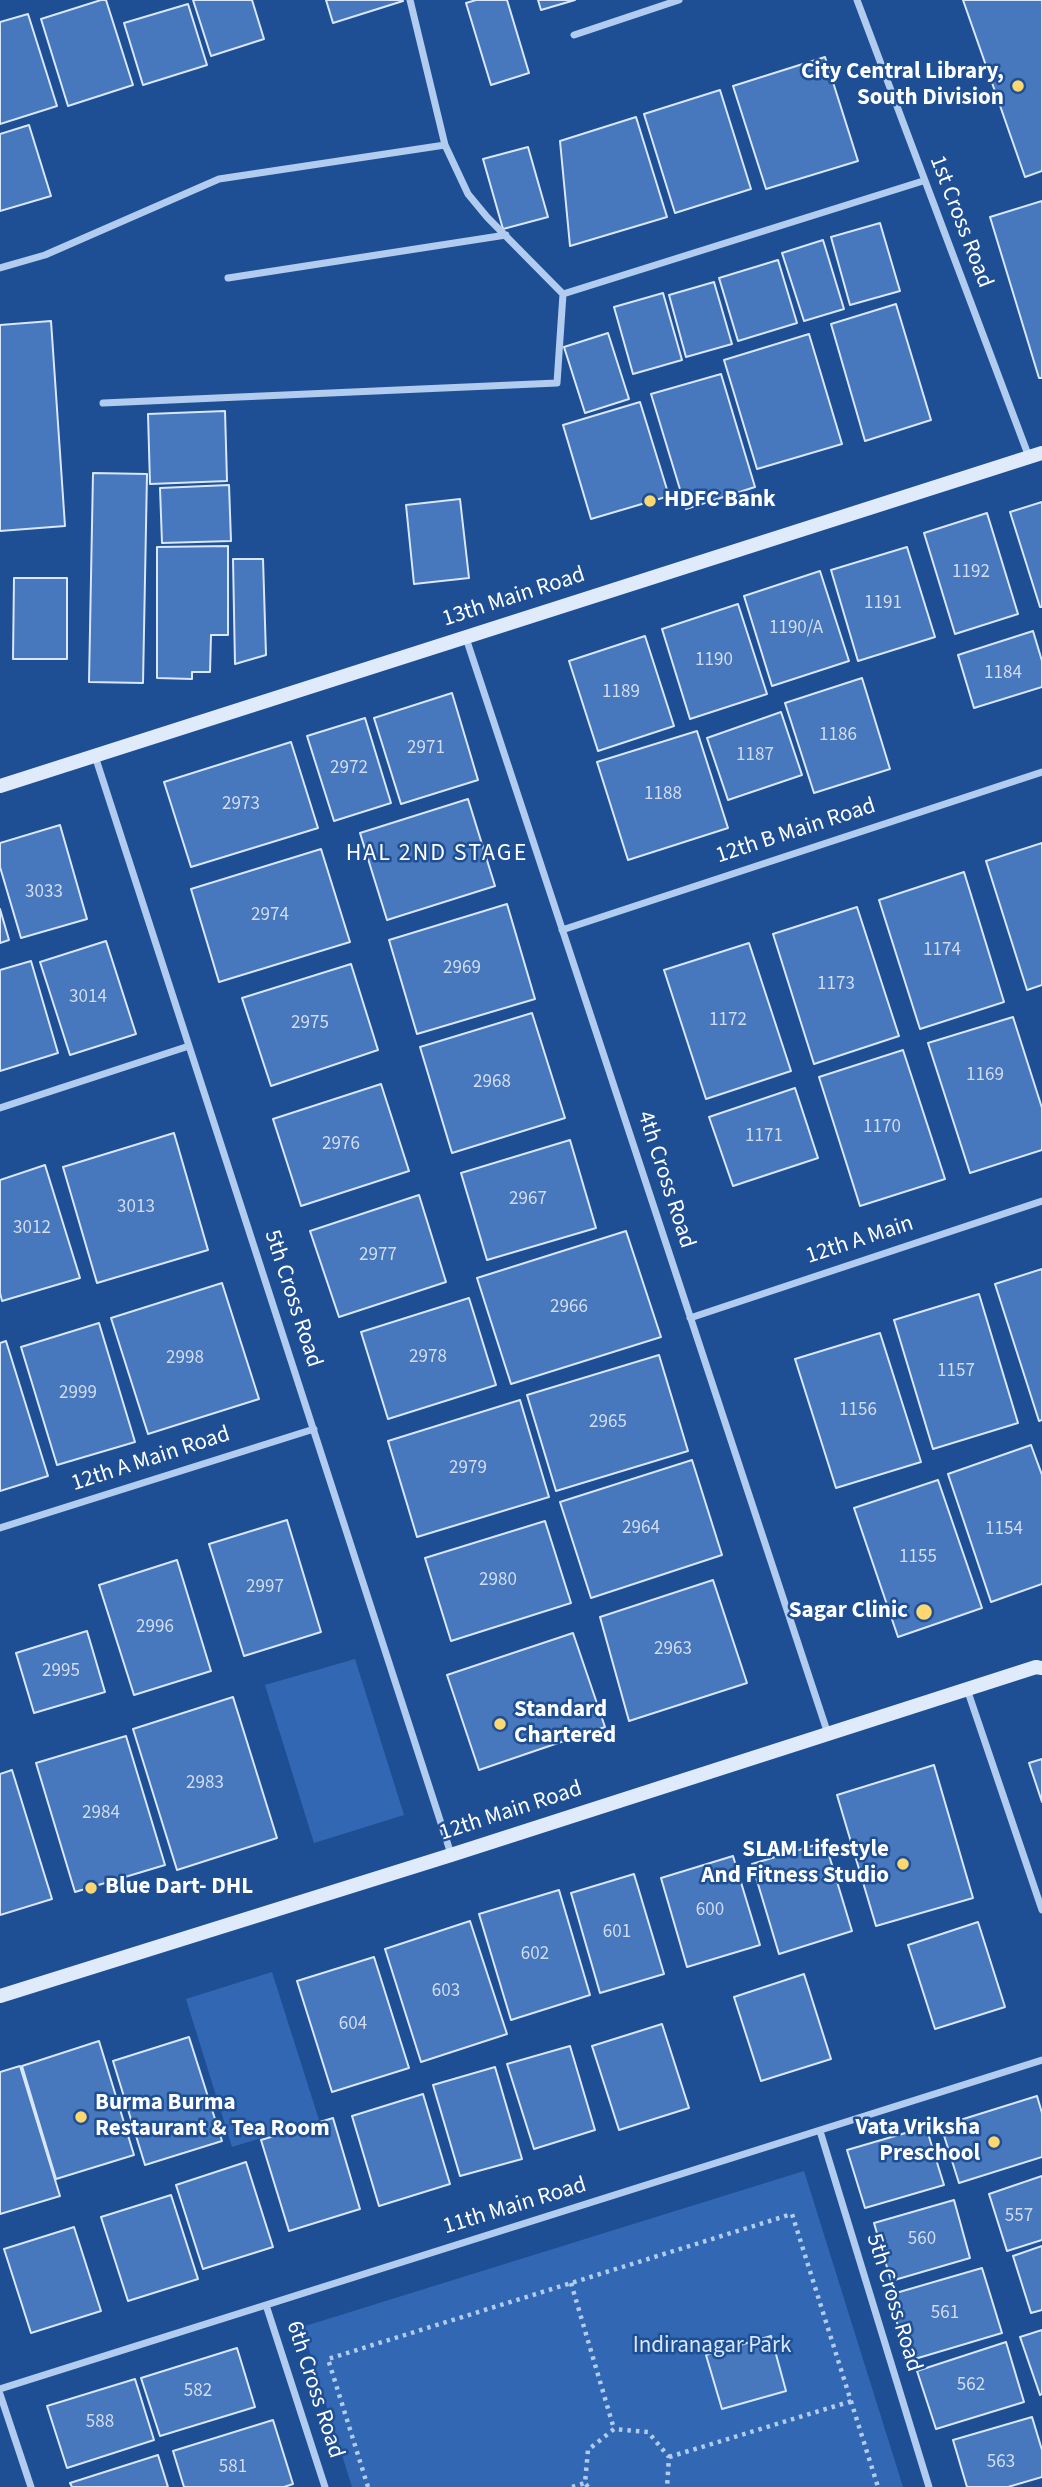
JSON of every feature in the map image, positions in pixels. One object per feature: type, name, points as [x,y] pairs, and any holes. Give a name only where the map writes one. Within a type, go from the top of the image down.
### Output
[{"type":"street","points":[[103,403],[557,383],[564,294],[487,217],[468,194],[445,145],[410,0]]},
{"type":"street","points":[[574,35],[680,0]]},
{"type":"street","name":"1st Cross Road","points":[[857,0],[923,181],[1036,455]]},
{"type":"street","points":[[0,268],[45,255],[219,179],[445,145]]},
{"type":"street","points":[[564,294],[923,181]]},
{"type":"street","points":[[228,278],[506,235]]},
{"type":"street","name":"13th Main Road","points":[[0,786],[1036,455]]},
{"type":"street","name":"4th Cross Road","points":[[466,638],[828,1734]]},
{"type":"street","name":"5th Cross Road","points":[[95,756],[451,1855]]},
{"type":"street","name":"12th B Main Road","points":[[562,930],[1042,772]]},
{"type":"street","points":[[0,1108],[189,1046]]},
{"type":"street","name":"12th A Main","points":[[690,1318],[1042,1201]]},
{"type":"street","name":"12th A Main Road","points":[[0,1528],[314,1429]]},
{"type":"street","name":"12th Main Road","points":[[0,1996],[451,1855],[1040,1664]]},
{"type":"street","points":[[967,1689],[1042,1910]]},
{"type":"street","name":"11th Main Road","points":[[0,2392],[266,2305],[1042,2060]]},
{"type":"street","name":"5th Cross Road","points":[[820,2131],[929,2487]]},
{"type":"street","name":"6th Cross Road","points":[[266,2305],[325,2487]]},
{"type":"street","points":[[0,2392],[31,2487]]},
{"type":"path","points":[[368,2487],[328,2359],[792,2214],[878,2487]]},
{"type":"path","points":[[571,2283],[614,2429]]},
{"type":"path","points":[[669,2457],[852,2402]]},
{"type":"path","points":[[572,2487],[587,2485],[588,2450],[614,2429],[648,2432],[669,2457],[667,2487]]},
{"type":"green space","points":[[355,1659],[404,1815],[314,1843],[265,1685]]},
{"type":"green space","points":[[272,1972],[319,2120],[232,2147],[186,1999]]},
{"type":"green space","name":"Indiranagar Park","points":[[804,2171],[903,2487],[352,2487],[302,2327]]},
{"type":"building","points":[[106,0],[133,85],[68,106],[41,19]]},
{"type":"building","points":[[193,0],[252,0],[264,39],[211,56]]},
{"type":"building","points":[[326,0],[402,0],[403,1],[333,23]]},
{"type":"building","points":[[476,0],[507,0],[529,73],[491,85],[466,3]]},
{"type":"building","points":[[538,0],[575,0],[541,10]]},
{"type":"building","name":"City Central Library, South Division","points":[[963,0],[1042,0],[1042,171],[1025,177]]},
{"type":"building","points":[[188,4],[207,65],[143,85],[124,23]]},
{"type":"building","points":[[28,14],[57,106],[0,124],[0,22]]},
{"type":"building","points":[[825,57],[858,161],[766,189],[733,86]]},
{"type":"building","points":[[720,90],[751,189],[675,213],[644,114]]},
{"type":"building","points":[[636,117],[667,217],[570,246],[560,141]]},
{"type":"building","points":[[29,125],[51,196],[0,211],[0,134]]},
{"type":"building","points":[[528,147],[548,217],[503,229],[483,159]]},
{"type":"building","points":[[1042,201],[1042,378],[1039,378],[990,217]]},
{"type":"building","points":[[880,223],[900,291],[850,305],[831,237]]},
{"type":"building","points":[[823,240],[844,309],[804,321],[782,253]]},
{"type":"building","points":[[778,260],[797,323],[738,341],[719,278]]},
{"type":"building","points":[[714,282],[732,344],[686,357],[669,295]]},
{"type":"building","points":[[663,293],[682,360],[633,374],[614,307]]},
{"type":"building","points":[[896,304],[931,420],[865,441],[831,324]]},
{"type":"building","points":[[51,321],[65,526],[0,531],[0,325]]},
{"type":"building","points":[[608,333],[629,399],[585,413],[564,347]]},
{"type":"building","points":[[809,334],[842,444],[757,469],[724,360]]},
{"type":"building","points":[[721,374],[755,487],[686,509],[651,394]]},
{"type":"building","points":[[640,402],[669,496],[591,519],[563,425]]},
{"type":"building","points":[[225,411],[227,481],[150,484],[148,414]]},
{"type":"building","points":[[93,473],[147,474],[143,683],[89,682]]},
{"type":"building","points":[[229,485],[231,541],[162,543],[160,488]]},
{"type":"building","points":[[460,499],[469,578],[414,584],[406,505]]},
{"type":"building","points":[[1042,502],[1042,607],[1040,607],[1010,512]]},
{"type":"building","points":[[987,513],[1018,614],[955,634],[924,533]]},
{"type":"building","points":[[228,546],[228,635],[211,635],[210,672],[192,672],[192,679],[157,678],[157,547]]},
{"type":"building","points":[[907,547],[935,637],[858,661],[831,570]]},
{"type":"building","points":[[233,559],[263,559],[266,655],[235,664]]},
{"type":"building","points":[[820,571],[849,661],[772,686],[744,596]]},
{"type":"building","points":[[14,578],[67,578],[67,659],[13,659]]},
{"type":"building","points":[[738,604],[767,694],[690,719],[662,629]]},
{"type":"building","points":[[1033,631],[1042,661],[1042,687],[974,708],[958,655]]},
{"type":"building","points":[[645,636],[674,726],[598,751],[569,661]]},
{"type":"building","points":[[862,678],[890,769],[814,793],[785,703]]},
{"type":"building","points":[[452,693],[478,780],[401,804],[374,718]]},
{"type":"building","points":[[781,712],[802,775],[728,800],[707,738]]},
{"type":"building","points":[[365,718],[391,803],[334,821],[307,736]]},
{"type":"building","points":[[697,731],[728,828],[628,860],[597,762]]},
{"type":"building","points":[[291,742],[318,828],[191,867],[164,782]]},
{"type":"building","points":[[468,799],[495,886],[387,920],[360,833]]},
{"type":"building","points":[[60,825],[87,919],[21,938],[0,867],[0,843]]},
{"type":"building","points":[[1042,843],[1042,985],[1027,990],[986,861]]},
{"type":"building","points":[[321,849],[350,942],[219,982],[191,889]]},
{"type":"building","points":[[964,872],[1004,1002],[920,1029],[879,900]]},
{"type":"building","points":[[507,904],[535,999],[417,1034],[389,940]]},
{"type":"building","points":[[857,907],[899,1036],[814,1064],[773,934]]},
{"type":"building","points":[[0,909],[9,940],[0,943]]},
{"type":"building","points":[[106,941],[136,1034],[70,1055],[40,962]]},
{"type":"building","points":[[749,943],[791,1071],[706,1099],[664,970]]},
{"type":"building","points":[[31,961],[58,1053],[0,1071],[0,970]]},
{"type":"building","points":[[351,964],[378,1050],[271,1086],[242,998]]},
{"type":"building","points":[[532,1013],[565,1118],[452,1153],[420,1047]]},
{"type":"building","points":[[1013,1017],[1042,1108],[1042,1150],[970,1173],[928,1043]]},
{"type":"building","points":[[903,1050],[945,1179],[860,1206],[819,1077]]},
{"type":"building","points":[[381,1084],[409,1171],[301,1206],[273,1119]]},
{"type":"building","points":[[795,1088],[818,1158],[733,1186],[709,1117]]},
{"type":"building","points":[[174,1133],[208,1250],[97,1283],[63,1167]]},
{"type":"building","points":[[570,1140],[596,1228],[487,1260],[461,1173]]},
{"type":"building","points":[[45,1165],[80,1278],[2,1301],[0,1180]]},
{"type":"building","points":[[419,1195],[446,1282],[339,1317],[310,1231]]},
{"type":"building","points":[[626,1231],[661,1337],[511,1384],[477,1278]]},
{"type":"building","points":[[1042,1269],[1042,1420],[1039,1421],[995,1284]]},
{"type":"building","points":[[222,1283],[259,1399],[148,1434],[111,1318]]},
{"type":"building","points":[[979,1294],[1018,1423],[933,1449],[894,1320]]},
{"type":"building","points":[[469,1298],[496,1385],[388,1419],[361,1332]]},
{"type":"building","points":[[99,1323],[135,1442],[57,1465],[21,1347]]},
{"type":"building","points":[[880,1333],[921,1462],[836,1488],[795,1359]]},
{"type":"building","points":[[6,1341],[48,1476],[0,1491],[0,1343]]},
{"type":"building","points":[[659,1355],[688,1451],[556,1491],[527,1395]]},
{"type":"building","points":[[520,1400],[549,1497],[417,1537],[388,1441]]},
{"type":"building","points":[[1031,1445],[1042,1475],[1042,1584],[991,1602],[948,1474]]},
{"type":"building","points":[[692,1460],[722,1555],[591,1598],[560,1502]]},
{"type":"building","points":[[938,1480],[982,1608],[898,1637],[854,1508]]},
{"type":"building","points":[[287,1520],[321,1632],[244,1656],[209,1544]]},
{"type":"building","points":[[545,1521],[571,1603],[451,1641],[425,1558]]},
{"type":"building","points":[[177,1560],[211,1671],[134,1695],[99,1585]]},
{"type":"building","points":[[713,1580],[747,1683],[629,1721],[600,1617]]},
{"type":"building","points":[[87,1631],[105,1692],[34,1713],[16,1653]]},
{"type":"building","points":[[573,1633],[605,1727],[479,1770],[447,1675]]},
{"type":"building","points":[[233,1697],[277,1838],[177,1870],[133,1729]]},
{"type":"building","points":[[126,1736],[165,1865],[75,1892],[36,1763]]},
{"type":"building","points":[[1042,1759],[1042,1802],[1029,1763]]},
{"type":"building","points":[[934,1765],[973,1898],[876,1926],[837,1795]]},
{"type":"building","points":[[12,1770],[52,1899],[0,1915],[0,1774]]},
{"type":"building","points":[[825,1842],[852,1931],[779,1954],[752,1864]]},
{"type":"building","points":[[733,1856],[760,1945],[687,1967],[661,1878]]},
{"type":"building","points":[[634,1874],[664,1974],[600,1993],[571,1893]]},
{"type":"building","points":[[559,1890],[590,1995],[511,2020],[479,1914]]},
{"type":"building","points":[[470,1921],[507,2034],[421,2062],[385,1949]]},
{"type":"building","points":[[978,1922],[1005,2007],[935,2029],[908,1945]]},
{"type":"building","points":[[374,1957],[409,2068],[332,2092],[297,1981]]},
{"type":"building","points":[[804,1974],[831,2059],[761,2081],[734,1997]]},
{"type":"building","points":[[662,2024],[689,2108],[619,2130],[592,2046]]},
{"type":"building","points":[[189,2037],[222,2141],[145,2165],[113,2061]]},
{"type":"building","points":[[99,2041],[134,2155],[56,2179],[22,2066]]},
{"type":"building","points":[[570,2046],[595,2130],[534,2149],[507,2064]]},
{"type":"building","points":[[20,2066],[60,2196],[0,2214],[0,2072]]},
{"type":"building","points":[[495,2067],[522,2159],[460,2176],[433,2085]]},
{"type":"building","points":[[423,2094],[450,2184],[379,2206],[352,2116]]},
{"type":"building","name":"Vata Vriksha Preschool","points":[[1037,2096],[1042,2113],[1042,2157],[959,2183],[941,2126]]},
{"type":"building","points":[[333,2118],[360,2209],[289,2231],[261,2140]]},
{"type":"building","points":[[926,2127],[944,2185],[865,2208],[847,2150]]},
{"type":"building","points":[[246,2162],[273,2247],[203,2269],[176,2185]]},
{"type":"building","points":[[1042,2176],[1042,2240],[1007,2251],[989,2194]]},
{"type":"building","points":[[171,2195],[198,2279],[128,2301],[101,2217]]},
{"type":"building","points":[[954,2200],[970,2258],[891,2281],[874,2223]]},
{"type":"building","points":[[74,2227],[101,2311],[31,2333],[4,2249]]},
{"type":"building","points":[[1042,2246],[1042,2310],[1031,2313],[1013,2256]]},
{"type":"building","points":[[982,2268],[1002,2333],[908,2361],[889,2295]]},
{"type":"building","points":[[1042,2330],[1042,2394],[1040,2395],[1020,2337]]},
{"type":"building","points":[[771,2336],[786,2391],[722,2409],[706,2355]]},
{"type":"building","points":[[1006,2342],[1024,2402],[936,2429],[917,2371]]},
{"type":"building","points":[[237,2348],[255,2407],[160,2436],[141,2378]]},
{"type":"building","points":[[135,2379],[154,2440],[67,2468],[47,2406]]},
{"type":"building","points":[[1032,2417],[1042,2450],[1042,2477],[1008,2487],[967,2487],[953,2440]]},
{"type":"building","points":[[273,2420],[293,2484],[284,2487],[184,2487],[173,2451]]},
{"type":"building","points":[[158,2455],[168,2487],[72,2487],[70,2483]]},
{"type":"place","name":"City Central Library, South Division","points":[[1018,86]]},
{"type":"place","name":"HDFC Bank","points":[[650,501]]},
{"type":"place","name":"Sagar Clinic","points":[[924,1612]]},
{"type":"place","name":"Standard Chartered","points":[[500,1724]]},
{"type":"place","name":"SLAM Lifestyle And Fitness Studio","points":[[903,1864]]},
{"type":"place","name":"Blue Dart- DHL","points":[[91,1888]]},
{"type":"place","name":"Burma Burma Restaurant & Tea Room","points":[[81,2117]]},
{"type":"place","name":"Vata Vriksha Preschool","points":[[994,2142]]},
{"type":"district","name":"HAL 2ND STAGE","points":[[437,855]]}]
